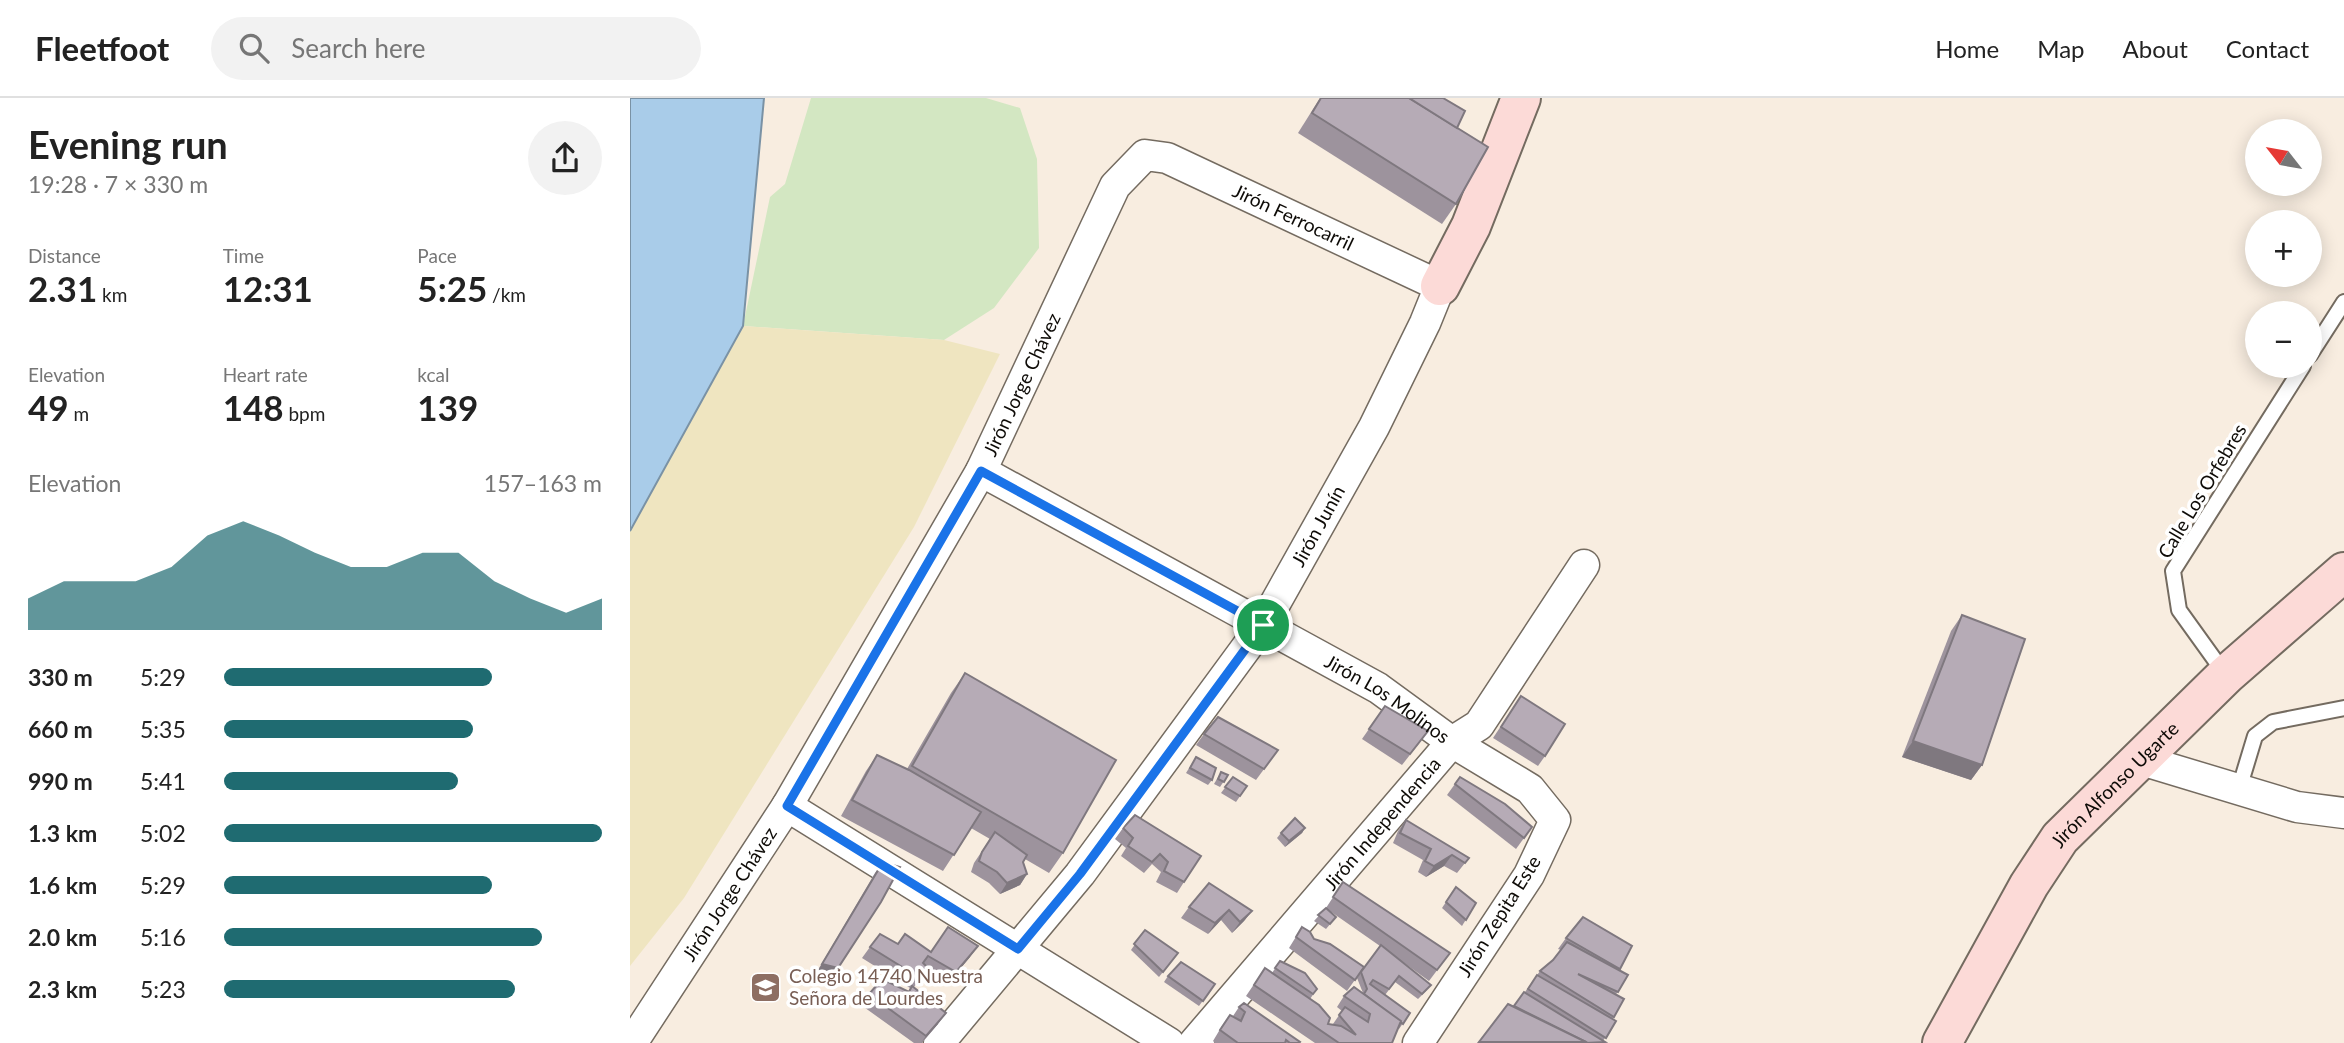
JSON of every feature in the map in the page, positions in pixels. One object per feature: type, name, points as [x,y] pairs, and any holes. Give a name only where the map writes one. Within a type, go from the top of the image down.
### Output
[{"type":"main road","name":"Jirón Junín","points":[[1440,286],[1471,226],[1521,98]]},
{"type":"main road","name":"Jirón Alfonso Ugarte","points":[[1942,1043],[2029,885],[2060,838],[2226,675],[2344,572]]},
{"type":"street","name":"Jirón Ferrocarril","points":[[1145,155],[1167,158],[1440,286]]},
{"type":"street","name":"Jirón Jorge Chávez","points":[[632,1043],[787,806],[981,471],[1115,186],[1145,155]]},
{"type":"street","name":"Jirón Junín","points":[[939,1043],[1080,874],[1263,625],[1374,427],[1425,323],[1440,286]]},
{"type":"street","name":"Jirón Los Molinos","points":[[981,471],[1378,688],[1452,742],[1531,789]]},
{"type":"street","name":"Jirón Independencia","points":[[1194,1043],[1452,742],[1479,725],[1584,565]]},
{"type":"street","points":[[2138,759],[2297,807],[2344,813]]},
{"type":"street","name":"Jirón Zepita Este","points":[[1418,1043],[1529,875],[1555,820],[1531,789]]},
{"type":"street","points":[[787,806],[1169,1043]]},
{"type":"lane","points":[[2322,336],[2344,302]]},
{"type":"lane","name":"Calle Los Orfebres","points":[[2226,675],[2179,610],[2173,571],[2295,378]]},
{"type":"lane","points":[[2239,789],[2255,736],[2273,722],[2344,708]]},
{"type":"green space","points":[[811,98],[986,98],[1020,108],[1037,159],[1039,248],[994,308],[944,340],[743,326],[770,197],[785,184]]},
{"type":"sand","points":[[743,326],[944,340],[1000,354],[914,527],[684,898],[630,966],[630,531]]},
{"type":"water","points":[[630,98],[764,98],[743,326],[630,531]]},
{"type":"building","points":[[1321,98],[1409,98],[1488,147],[1456,204],[1312,113]]},
{"type":"building","points":[[1409,98],[1443,98],[1465,111],[1457,128]]},
{"type":"building","points":[[1962,615],[2025,639],[1982,765],[1913,741]]},
{"type":"building","points":[[965,673],[1116,760],[1063,853],[912,766]]},
{"type":"building","points":[[1521,696],[1565,724],[1545,756],[1501,727]]},
{"type":"building","points":[[1385,706],[1428,731],[1410,754],[1369,729]]},
{"type":"building","points":[[1218,717],[1278,750],[1264,769],[1204,734]]},
{"type":"building","points":[[877,755],[909,770],[981,812],[954,855],[852,800]]},
{"type":"building","points":[[1196,757],[1216,768],[1212,780],[1190,768]]},
{"type":"building","points":[[1221,772],[1228,775],[1224,782],[1218,779]]},
{"type":"building","points":[[1233,777],[1247,786],[1240,796],[1225,787]]},
{"type":"building","points":[[1460,777],[1505,804],[1532,827],[1524,838],[1455,784]]},
{"type":"building","points":[[1135,815],[1201,856],[1184,882],[1164,871],[1168,862],[1160,854],[1152,862],[1128,846],[1133,838],[1123,828]]},
{"type":"building","points":[[1295,818],[1305,828],[1289,841],[1281,833]]},
{"type":"building","points":[[1406,820],[1469,858],[1465,863],[1452,855],[1434,866],[1425,861],[1431,849],[1400,833]]},
{"type":"building","points":[[995,832],[1027,855],[1023,862],[1027,874],[1007,883],[997,872],[979,861]]},
{"type":"building","points":[[883,862],[900,867],[881,902],[838,968],[822,964]]},
{"type":"building","points":[[1343,882],[1450,953],[1437,970],[1333,897]]},
{"type":"building","points":[[1209,883],[1252,911],[1240,922],[1229,910],[1215,923],[1189,907]]},
{"type":"building","points":[[1456,887],[1476,903],[1466,920],[1446,902]]},
{"type":"building","points":[[1326,908],[1336,917],[1330,924],[1318,915]]},
{"type":"building","points":[[1583,917],[1632,946],[1620,969],[1566,938]]},
{"type":"building","points":[[948,927],[978,946],[956,972],[928,956],[923,963],[928,968],[920,978],[870,947],[880,934],[898,944],[905,934],[931,952]]},
{"type":"building","points":[[1302,927],[1310,932],[1314,939],[1330,944],[1364,967],[1355,980],[1296,937]]},
{"type":"building","points":[[1145,930],[1178,953],[1163,972],[1134,944]]},
{"type":"building","points":[[1567,942],[1628,975],[1618,992],[1578,974],[1624,999],[1614,1017],[1540,971]]},
{"type":"building","points":[[1381,945],[1431,985],[1422,994],[1399,976],[1389,989],[1373,980],[1370,984],[1410,1013],[1403,1024],[1364,994],[1367,989],[1361,972]]},
{"type":"building","points":[[1280,961],[1305,973],[1317,989],[1313,994],[1275,968]]},
{"type":"building","points":[[1181,962],[1215,984],[1203,1001],[1168,976]]},
{"type":"building","points":[[1265,968],[1319,1005],[1330,1018],[1328,1024],[1341,1026],[1356,1035],[1339,1015],[1345,1007],[1368,1022],[1370,1014],[1344,996],[1354,987],[1401,1021],[1392,1043],[1339,1043],[1254,985]]},
{"type":"building","points":[[1537,975],[1616,1021],[1606,1038],[1528,989]]},
{"type":"building","points":[[882,979],[909,992],[912,986],[946,1013],[926,1036],[869,994]]},
{"type":"building","points":[[1524,992],[1605,1042],[1585,1043],[1514,1006]]},
{"type":"building","points":[[1244,1003],[1300,1042],[1290,1043],[1286,1040],[1285,1043],[1238,1043],[1220,1030],[1230,1015],[1241,1021],[1245,1012],[1239,1007]]},
{"type":"building","points":[[1508,1004],[1586,1042],[1479,1042]]},
{"type":"place","name":"Colegio 14740 Nuestra Señora de Lourdes","points":[[766,987]]},
{"type":"route","points":[[981,471],[1263,625],[1080,874],[1018,949],[787,806],[981,471]]}]
